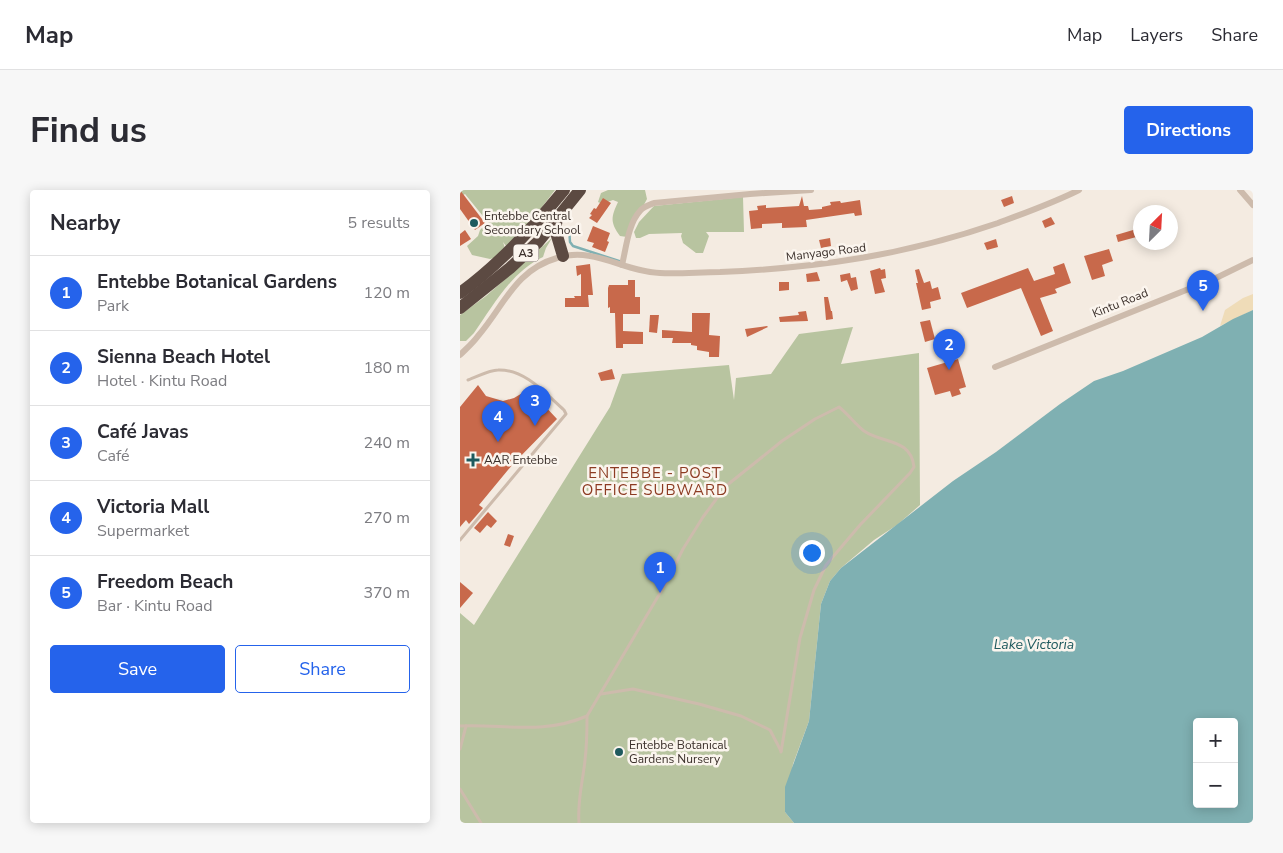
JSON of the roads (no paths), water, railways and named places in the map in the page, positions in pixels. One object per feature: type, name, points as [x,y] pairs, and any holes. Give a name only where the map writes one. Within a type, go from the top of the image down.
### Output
[{"type":"highway","name":"A3","points":[[461,302],[535,226],[564,190]]},
{"type":"highway","name":"A3","points":[[461,302],[510,268],[538,242],[580,190]]},
{"type":"highway","points":[[557,219],[555,229],[566,256]]},
{"type":"street","points":[[622,265],[634,220],[640,211],[654,203],[811,190]]},
{"type":"street","name":"Manyago Road","points":[[566,256],[592,256],[635,270],[660,274],[808,267],[895,253],[959,236],[1035,210],[1079,190]]},
{"type":"street","points":[[1240,190],[1253,205]]},
{"type":"street","points":[[460,355],[479,336],[516,283],[533,269],[556,258],[566,256]]},
{"type":"street","name":"Kintu Road","points":[[995,367],[1216,278],[1253,260]]},
{"type":"lane","points":[[460,540],[566,414],[564,410],[530,380],[507,370],[496,370],[468,380]]},
{"type":"lane","points":[[579,823],[587,716],[703,517],[726,486],[782,441],[815,419],[838,407],[863,430],[874,437],[903,446],[910,454],[914,467],[910,473],[860,524],[826,565],[814,590],[800,638],[782,752],[770,730],[742,716],[633,689],[601,694]]},
{"type":"lane","points":[[460,726],[537,728],[572,723],[587,716]]},
{"type":"lane","points":[[460,749],[466,726]]},
{"type":"lane","points":[[460,789],[481,823]]},
{"type":"water","name":"Lake Victoria","points":[[1253,310],[1253,823],[794,823],[785,812],[785,787],[809,721],[821,604],[830,581],[841,568],[953,481],[1094,381],[1123,371],[1202,337]]},
{"type":"waterway","points":[[569,228],[570,242],[573,246],[622,262]]},
{"type":"place","name":"Entebbe Central Secondary School","points":[[474,223]]},
{"type":"place","name":"Freedom Beach","points":[[1203,311]]},
{"type":"place","name":"Sienna Beach Hotel","points":[[949,370]]},
{"type":"place","name":"Café Javas","points":[[535,426]]},
{"type":"place","name":"Victoria Mall","points":[[498,442]]},
{"type":"place","name":"AAR Entebbe","points":[[473,460]]},
{"type":"place","name":"Entebbe Botanical Gardens","points":[[660,593]]},
{"type":"place","name":"Entebbe Botanical Gardens Nursery","points":[[619,752]]},
{"type":"district","name":"ENTEBBE - POST OFFICE SUBWARD","points":[[655,482]]}]
